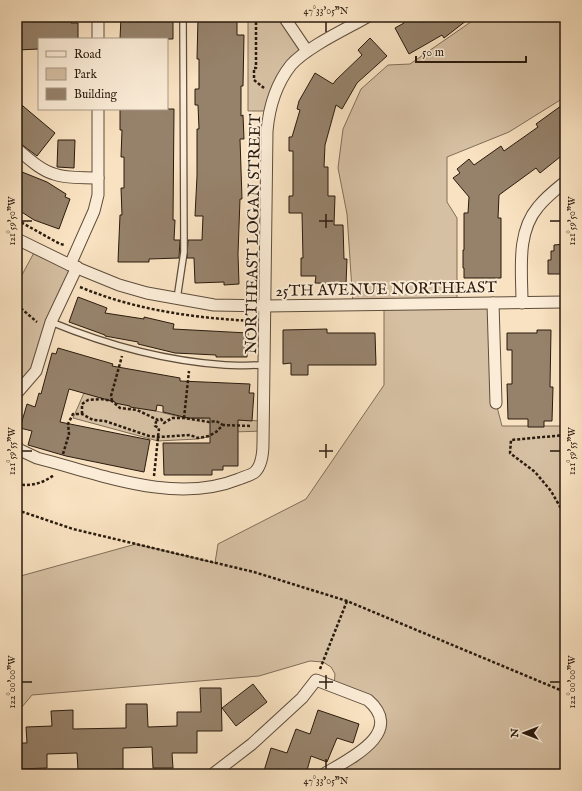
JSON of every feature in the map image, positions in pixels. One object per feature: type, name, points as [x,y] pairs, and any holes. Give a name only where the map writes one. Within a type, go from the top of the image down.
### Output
[{"type":"street","points":[[98,17],[98,38]]},
{"type":"street","points":[[284,17],[307,51]]},
{"type":"street","name":"NORTHEAST LOGAN STREET","points":[[152,488],[180,490],[212,488],[233,482],[255,472],[261,462],[264,426],[267,131],[269,112],[283,78],[292,64],[307,51],[367,17]]},
{"type":"street","points":[[17,393],[36,371],[51,322],[74,266],[94,211],[98,195],[98,110]]},
{"type":"street","points":[[17,150],[45,170],[54,174],[61,176],[98,178]]},
{"type":"street","points":[[522,303],[522,246],[525,231],[537,208],[548,196],[565,182]]},
{"type":"street","name":"25TH AVENUE NORTHEAST","points":[[17,239],[119,285],[147,293],[214,304],[265,306],[565,302]]},
{"type":"street","points":[[493,303],[496,403]]},
{"type":"street","points":[[19,448],[37,458],[152,488]]},
{"type":"street","points":[[213,774],[252,744],[302,698],[316,680],[368,700],[375,706],[381,722],[376,738],[354,756],[324,774]]},
{"type":"lane","points":[[177,299],[184,252],[183,17]]},
{"type":"lane","points":[[51,322],[83,335],[125,348],[190,362],[227,366],[265,365]]},
{"type":"path","points":[[256,17],[256,68],[254,68],[254,80],[264,88]]},
{"type":"path","points":[[17,220],[65,246]]},
{"type":"path","points":[[78,286],[111,298],[155,310],[212,319],[253,321],[253,328]]},
{"type":"path","points":[[17,305],[36,320],[39,325]]},
{"type":"path","points":[[112,402],[111,396],[125,348]]},
{"type":"path","points":[[184,418],[190,362]]},
{"type":"path","points":[[82,414],[82,404],[88,400],[101,400],[112,402],[120,408],[137,410],[158,420],[161,419],[164,423]]},
{"type":"path","points":[[17,484],[23,486],[41,483],[54,475],[60,464],[69,434],[68,424],[73,414],[82,414],[93,420],[105,421],[149,436],[159,437],[190,434],[198,438],[209,436],[223,425]]},
{"type":"path","points":[[159,428],[172,418],[184,418],[209,422],[216,421],[223,425],[264,426]]},
{"type":"path","points":[[152,488],[159,437],[159,428],[155,426],[158,420]]},
{"type":"path","points":[[565,435],[511,440],[510,453],[535,472],[551,491],[565,513]]},
{"type":"path","points":[[17,510],[73,529],[254,572],[347,600],[565,692]]},
{"type":"path","points":[[316,680],[347,600]]},
{"type":"green space","points":[[248,17],[284,17],[307,51],[292,64],[269,111],[248,111]]},
{"type":"green space","points":[[478,17],[565,17],[565,97],[509,132],[447,157],[447,202],[457,218],[457,303],[493,303],[496,403],[502,426],[565,426],[565,774],[324,774],[376,738],[375,706],[334,686],[335,674],[331,667],[323,662],[310,661],[259,676],[32,695],[17,713],[17,577],[136,544],[215,563],[218,544],[306,499],[384,385],[384,305],[353,305],[347,214],[338,168],[343,129],[361,89],[388,65],[410,64]]},
{"type":"green space","points":[[36,249],[77,267],[27,381],[17,384],[17,284]]},
{"type":"green space","points":[[84,393],[184,418],[264,421],[264,431],[233,432],[197,439],[158,441],[73,418]]},
{"type":"building","points":[[17,17],[71,17],[71,23],[78,23],[78,38],[38,38],[38,49],[17,50]]},
{"type":"building","points":[[121,17],[173,17],[173,39],[120,38]]},
{"type":"building","points":[[198,17],[237,17],[237,35],[244,35],[241,116],[243,115],[244,139],[240,139],[242,199],[240,199],[238,254],[239,284],[224,285],[224,282],[195,283],[194,258],[187,258],[188,240],[202,240],[203,216],[195,216],[197,129],[199,129],[198,105],[195,105],[195,89],[199,89],[199,59],[197,59]]},
{"type":"building","points":[[401,17],[471,17],[444,38],[442,35],[409,54],[395,28],[404,23]]},
{"type":"building","points":[[370,38],[387,56],[357,83],[342,109],[336,105],[325,145],[324,167],[328,167],[328,196],[335,196],[334,225],[343,225],[344,259],[347,259],[346,284],[315,283],[316,276],[301,276],[301,258],[303,258],[302,213],[289,213],[289,196],[293,196],[293,151],[289,151],[289,137],[292,137],[300,110],[297,109],[299,101],[315,73],[333,84],[362,55],[358,50]]},
{"type":"building","points":[[17,101],[55,133],[37,156],[17,142]]},
{"type":"building","points":[[565,103],[565,153],[540,173],[536,168],[499,195],[498,218],[501,218],[501,278],[464,278],[464,213],[468,213],[469,197],[453,178],[460,173],[457,169],[469,159],[474,165],[501,146],[504,151],[538,127],[536,124]]},
{"type":"building","points":[[174,109],[173,220],[175,220],[174,240],[180,240],[179,258],[149,259],[149,262],[118,262],[120,215],[122,215],[121,188],[124,188],[124,157],[121,157],[122,130],[120,130],[120,110]]},
{"type":"building","points":[[58,140],[75,140],[74,168],[57,167]]},
{"type":"building","points":[[17,170],[47,182],[66,194],[65,197],[70,199],[59,229],[34,220],[17,209]]},
{"type":"building","points":[[565,244],[565,274],[548,274],[548,260],[551,260],[551,251],[554,251],[554,245]]},
{"type":"building","points":[[78,297],[107,308],[105,313],[144,319],[144,317],[174,324],[173,329],[248,333],[247,357],[216,357],[216,355],[175,353],[138,344],[138,342],[105,336],[69,322]]},
{"type":"building","points":[[327,329],[327,333],[375,333],[376,365],[308,365],[308,375],[291,375],[291,363],[283,364],[283,330]]},
{"type":"building","points":[[537,330],[551,330],[550,387],[553,387],[552,421],[544,421],[544,427],[528,427],[528,419],[508,419],[507,384],[512,384],[512,350],[507,350],[507,333],[537,333]]},
{"type":"building","points":[[58,348],[113,364],[112,366],[180,378],[180,381],[250,384],[249,393],[254,393],[252,421],[238,420],[238,466],[223,466],[223,470],[212,470],[212,475],[164,475],[163,443],[210,443],[210,418],[188,418],[163,412],[163,406],[157,405],[156,411],[130,407],[69,389],[60,422],[150,440],[144,472],[66,456],[28,445],[32,431],[20,428],[27,404],[35,407],[39,393],[41,394],[52,353],[56,354]]},
{"type":"building","points":[[253,684],[267,702],[236,726],[222,708]]},
{"type":"building","points":[[200,688],[221,688],[222,731],[197,731],[197,753],[172,753],[173,768],[153,768],[152,747],[123,748],[123,769],[78,770],[77,753],[47,754],[47,768],[17,769],[17,743],[27,743],[26,727],[52,726],[51,711],[73,710],[73,729],[126,728],[126,704],[147,704],[148,727],[177,726],[177,712],[201,712]]},
{"type":"building","points":[[318,710],[359,724],[353,743],[337,738],[327,762],[311,756],[306,774],[263,774],[271,748],[287,753],[296,729],[310,734]]}]
